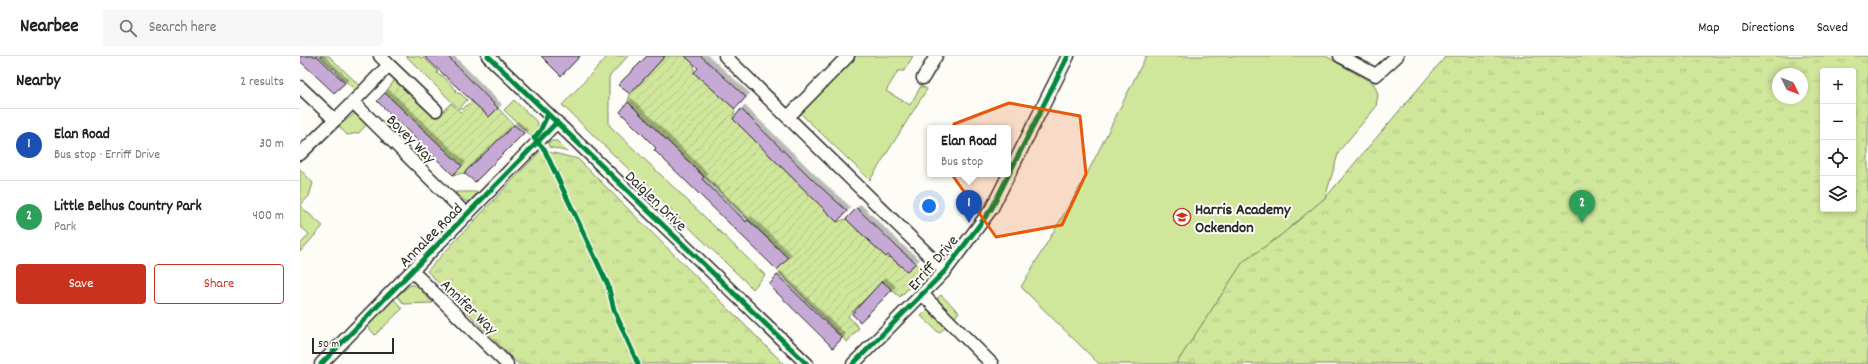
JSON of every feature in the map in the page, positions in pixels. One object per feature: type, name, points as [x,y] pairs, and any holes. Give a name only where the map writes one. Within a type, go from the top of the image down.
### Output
[{"type":"street","points":[[380,56],[436,110]]},
{"type":"street","name":"Daiglen Drive","points":[[488,56],[807,364]]},
{"type":"street","points":[[725,56],[945,271]]},
{"type":"street","points":[[788,117],[848,56]]},
{"type":"street","points":[[923,78],[936,56]]},
{"type":"street","name":"Erriff Drive","points":[[1011,170],[1068,56]]},
{"type":"street","points":[[1340,56],[1376,75],[1397,56]]},
{"type":"street","points":[[300,154],[389,65]]},
{"type":"street","points":[[300,87],[334,120]]},
{"type":"street","name":"Bovey Way","points":[[353,102],[467,215]]},
{"type":"street","name":"Annalee Road","points":[[321,364],[557,122]]},
{"type":"street","name":"Erriff Drive","points":[[853,364],[945,271],[992,208],[1008,177]]},
{"type":"street","name":"Annifer Way","points":[[412,272],[507,364]]},
{"type":"street","points":[[922,294],[992,364]]},
{"type":"highlighted area","points":[[1009,103],[1080,116],[1086,174],[1062,225],[996,237],[948,169],[954,124]]},
{"type":"green space","points":[[320,56],[329,56],[360,86],[355,90]]},
{"type":"green space","points":[[406,56],[423,57],[438,71],[437,73],[440,76],[442,75],[456,90],[455,91],[459,94],[460,93],[467,100],[459,109]]},
{"type":"green space","points":[[608,56],[628,56],[609,77],[610,126],[765,275],[753,289],[562,105]]},
{"type":"green space","points":[[662,56],[685,56],[694,64],[694,73],[735,109],[733,119],[837,222],[846,219],[886,257],[891,258],[907,271],[916,263],[924,272],[900,297],[882,282],[848,316],[859,328],[847,342],[777,270],[788,258],[628,102],[630,94],[663,58]]},
{"type":"green space","points":[[852,56],[913,56],[904,71],[898,71],[886,91],[910,105],[921,86],[927,89],[870,180],[801,114],[810,104],[811,98]]},
{"type":"green space","name":"Harris Academy Ockendon","points":[[1146,56],[1326,56],[1374,84],[1378,94],[1376,107],[1339,151],[1325,198],[1280,236],[1243,262],[1176,364],[1099,364],[1021,287],[1084,180]]},
{"type":"green space","points":[[1446,56],[1868,56],[1868,364],[1176,364],[1243,262],[1280,236],[1325,198]]},
{"type":"green space","points":[[396,78],[436,118],[451,103],[460,112],[471,101],[489,117],[498,108],[514,125],[464,173],[453,175],[461,166],[385,93]]},
{"type":"green space","points":[[514,100],[538,123],[538,131],[532,137],[504,110]]},
{"type":"green space","points":[[354,114],[358,114],[368,123],[359,133],[347,135],[339,126]]},
{"type":"green space","points":[[550,141],[557,141],[568,152],[549,147],[548,143]]},
{"type":"green space","points":[[541,150],[578,159],[784,364],[518,364],[427,271]]},
{"type":"green space","points":[[300,169],[313,183],[309,196],[300,206]]},
{"type":"green space","points":[[455,192],[478,192],[470,202],[465,201]]},
{"type":"green space","points":[[300,206],[323,226],[300,252],[300,245],[309,234],[300,226]]},
{"type":"green space","points":[[410,285],[416,285],[433,303],[404,304],[397,296]]},
{"type":"green space","points":[[941,295],[959,312],[953,320],[934,301]]},
{"type":"green space","points":[[394,299],[402,309],[375,335],[367,326]]},
{"type":"green space","points":[[929,308],[947,326],[939,333],[921,316]]},
{"type":"building","points":[[300,56],[317,56],[345,83],[334,93],[300,61]]},
{"type":"building","points":[[424,56],[447,56],[498,108],[489,117]]},
{"type":"building","points":[[541,56],[580,56],[561,76]]},
{"type":"building","points":[[647,56],[665,56],[630,94],[618,85]]},
{"type":"building","points":[[685,56],[701,56],[746,97],[735,109],[694,73],[698,68]]},
{"type":"building","points":[[385,93],[462,166],[453,175],[377,101]]},
{"type":"building","points":[[628,102],[704,177],[702,179],[746,222],[748,220],[788,258],[777,270],[654,150],[656,148],[620,112]]},
{"type":"building","points":[[741,109],[813,180],[847,211],[837,222],[733,119]]},
{"type":"building","points":[[514,125],[524,133],[475,182],[464,173]]},
{"type":"building","points":[[857,208],[899,249],[916,263],[907,271],[888,255],[886,257],[846,219]]},
{"type":"building","points":[[777,275],[842,338],[833,348],[769,285]]},
{"type":"building","points":[[882,281],[892,290],[860,322],[852,314]]},
{"type":"cycle path","points":[[488,56],[807,364]]},
{"type":"cycle path","points":[[1011,170],[1068,56]]},
{"type":"cycle path","points":[[548,114],[540,131],[534,138],[544,149],[608,285],[614,310],[638,364]]},
{"type":"cycle path","points":[[321,364],[557,122]]},
{"type":"cycle path","points":[[853,364],[945,271],[992,208],[1008,177]]},
{"type":"place","name":"Harris Academy Ockendon","points":[[1182,217]]},
{"type":"place","name":"Elan Road","points":[[969,223]]},
{"type":"place","name":"Little Belhus Country Park","points":[[1582,223]]}]
